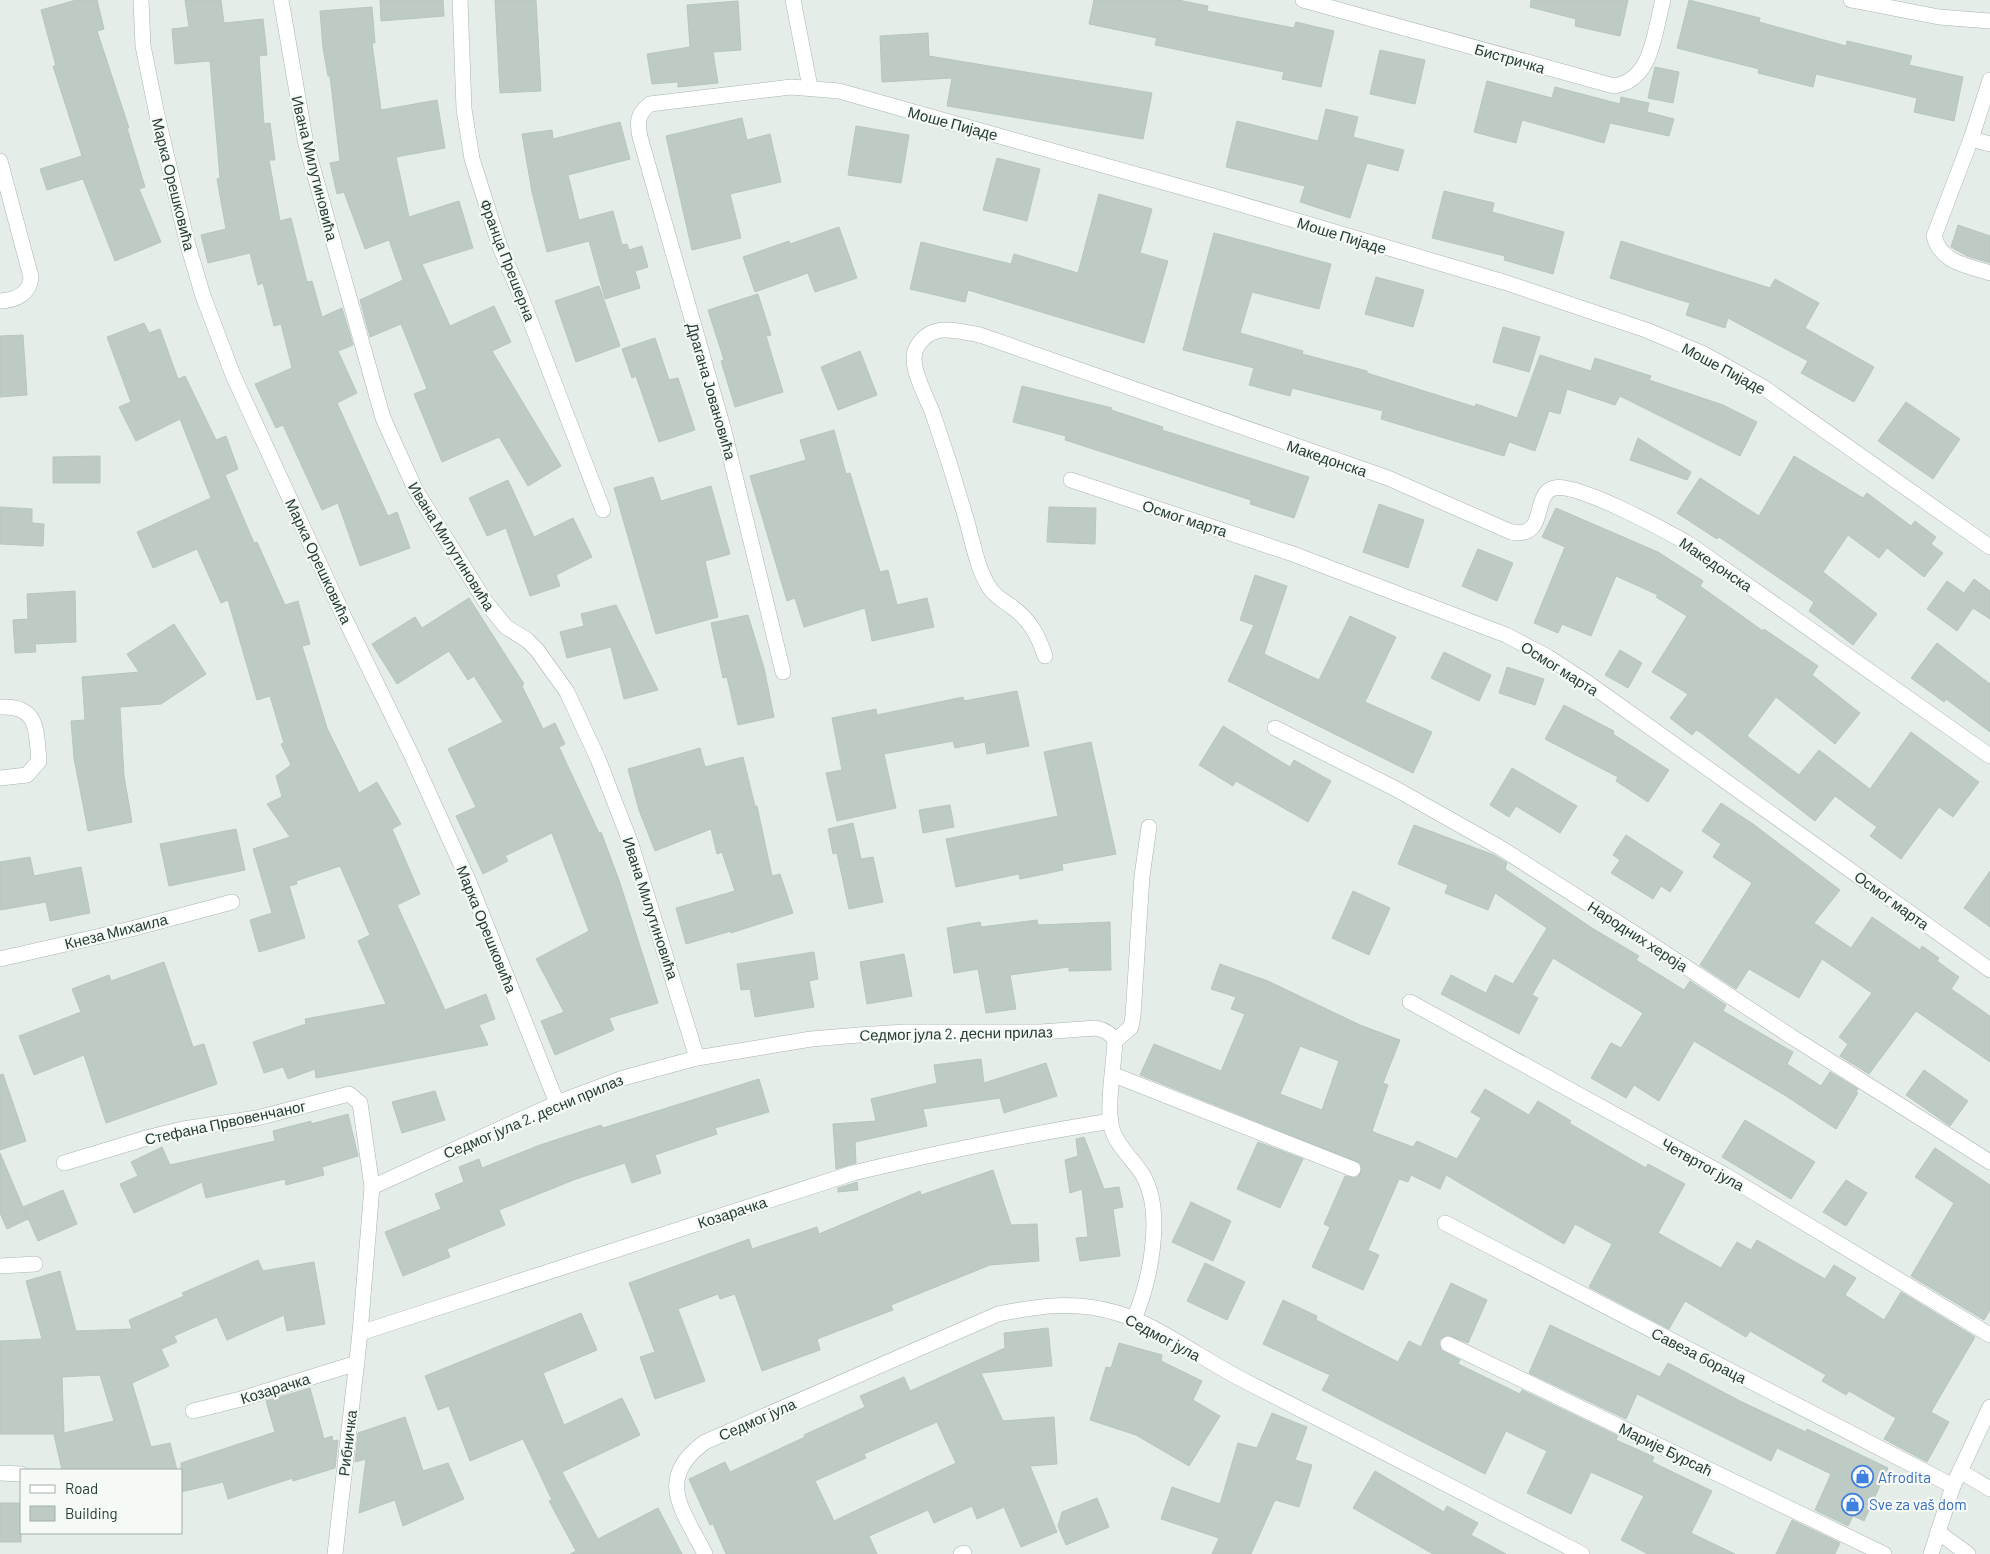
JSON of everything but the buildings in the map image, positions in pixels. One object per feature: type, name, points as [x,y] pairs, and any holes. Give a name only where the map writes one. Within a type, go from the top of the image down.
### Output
[{"type":"street","name":"Марка Орешковића","points":[[141,0],[144,46],[157,115],[187,242],[203,296],[233,376],[344,617],[411,754],[465,874],[557,1103]]},
{"type":"street","name":"Ивана Милутиновића","points":[[281,0],[306,144],[383,418],[416,491],[484,601],[506,627],[527,640],[550,664],[571,700],[598,759],[631,844],[697,1058]]},
{"type":"street","name":"Франца Прешерна","points":[[460,0],[464,109],[472,159],[500,247],[603,510]]},
{"type":"street","points":[[793,0],[810,87]]},
{"type":"street","name":"Бистричка","points":[[1303,0],[1614,86],[1632,81],[1645,66],[1663,0]]},
{"type":"street","points":[[1851,0],[1939,17],[1990,21]]},
{"type":"street","points":[[1990,80],[1971,139],[1934,236],[1937,250],[1948,259],[1990,273]]},
{"type":"street","name":"Моше Пијаде","points":[[640,112],[650,104],[783,88],[810,87],[839,91],[1213,196],[1507,284],[1646,330],[1704,354],[1763,387],[1990,547]]},
{"type":"street","name":"Драгана Јовановића","points":[[640,112],[637,124],[640,137],[724,431],[783,672]]},
{"type":"street","points":[[1971,139],[1990,144]]},
{"type":"street","points":[[0,161],[31,277],[28,289],[24,294],[17,298],[0,301]]},
{"type":"street","name":"Македонска","points":[[1046,656],[1038,635],[1030,624],[993,594],[982,574],[952,471],[928,400],[916,374],[914,356],[916,346],[935,330],[945,329],[980,335],[1388,478],[1511,532],[1524,532],[1536,524],[1544,494],[1549,490],[1558,488],[1586,495],[1643,520],[1689,544],[1990,756]]},
{"type":"street","name":"Осмог марта","points":[[1071,480],[1293,554],[1497,631],[1523,644],[1588,683],[1990,970]]},
{"type":"street","points":[[0,707],[22,708],[29,714],[35,725],[39,761],[35,768],[27,775],[0,778]]},
{"type":"street","name":"Народних хероја","points":[[1275,728],[1396,789],[1499,847],[1792,1037],[1990,1162]]},
{"type":"street","points":[[1134,1319],[1144,1292],[1154,1210],[1145,1180],[1115,1136],[1111,1121],[1115,1041],[1131,1027],[1133,1016],[1142,876],[1149,827]]},
{"type":"street","name":"Кнеза Михаила","points":[[0,959],[131,929],[232,902]]},
{"type":"street","name":"Четвртог јула","points":[[1410,1002],[1725,1175],[1990,1336]]},
{"type":"street","name":"Седмог јула 2. десни прилаз","points":[[372,1187],[557,1103],[622,1078],[697,1058],[812,1039],[905,1032],[1041,1032],[1096,1028],[1109,1033],[1115,1041]]},
{"type":"street","points":[[1114,1075],[1353,1169]]},
{"type":"street","name":"Стефана Првовенчаног","points":[[64,1163],[183,1129],[257,1118],[349,1094],[360,1103],[372,1187]]},
{"type":"street","name":"Козарачка","points":[[360,1333],[853,1174],[953,1149],[1027,1134],[1111,1121]]},
{"type":"street","points":[[360,1333],[372,1187]]},
{"type":"street","name":"Савеза бораца","points":[[1445,1223],[1953,1486]]},
{"type":"street","points":[[0,1266],[35,1264]]},
{"type":"street","name":"Седмог јула","points":[[705,1554],[676,1496],[676,1480],[682,1464],[692,1452],[705,1442],[998,1314],[1041,1305],[1075,1304],[1116,1312],[1134,1319],[1222,1370],[1582,1554]]},
{"type":"street","name":"Рибничка","points":[[335,1554],[360,1333]]},
{"type":"street","name":"Марије Бурсаћ","points":[[1448,1344],[1884,1554]]},
{"type":"street","name":"Козарачка","points":[[193,1412],[357,1363]]},
{"type":"street","points":[[1931,1554],[1953,1486],[1990,1407]]},
{"type":"street","points":[[1960,1471],[1990,1489]]},
{"type":"street","points":[[0,1473],[20,1474]]},
{"type":"street","points":[[1938,1532],[1968,1554]]},
{"type":"place","name":"Afrodita","points":[[1862,1477]]},
{"type":"place","name":"Sve za vaš dom","points":[[1853,1504]]}]
